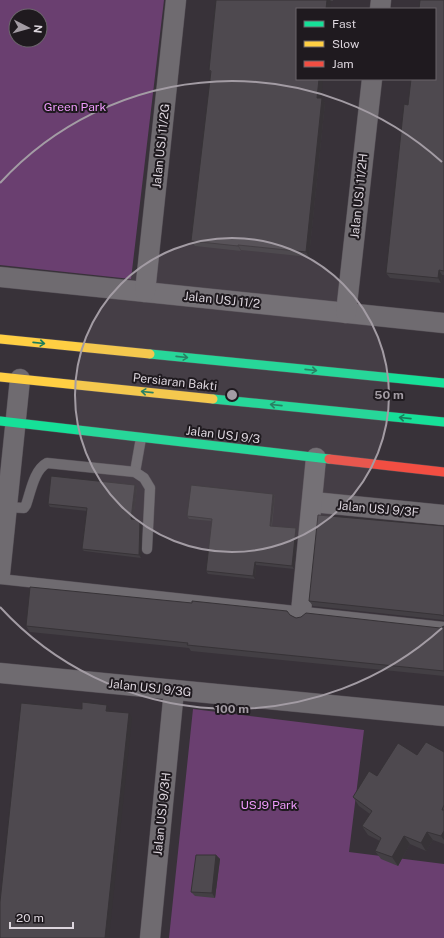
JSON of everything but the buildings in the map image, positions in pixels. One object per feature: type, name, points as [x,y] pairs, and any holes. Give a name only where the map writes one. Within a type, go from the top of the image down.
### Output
[{"type":"street","name":"Jalan USJ 11/2G","points":[[145,292],[176,0]]},
{"type":"street","name":"Jalan USJ 11/2H","points":[[346,313],[372,80]]},
{"type":"street","name":"Jalan USJ 11/2","points":[[0,276],[444,323]]},
{"type":"street","name":"Persiaran Bakti","points":[[0,339],[444,383]]},
{"type":"street","name":"Persiaran Bakti","points":[[0,377],[444,422]]},
{"type":"street","points":[[0,574],[7,507],[8,422],[20,379]]},
{"type":"street","name":"Jalan USJ 9/3","points":[[8,422],[444,472]]},
{"type":"street","points":[[301,612],[313,502],[316,458]]},
{"type":"street","name":"Jalan USJ 9/3F","points":[[313,502],[444,515]]},
{"type":"street","name":"Jalan USJ 9/3G","points":[[0,673],[444,716]]},
{"type":"street","name":"Jalan USJ 9/3H","points":[[150,938],[174,690]]},
{"type":"lane","points":[[135,472],[141,438]]},
{"type":"lane","points":[[7,507],[24,508],[38,471],[42,465],[47,463],[135,472],[144,478],[150,488],[147,549]]},
{"type":"lane","points":[[0,579],[444,627]]},
{"type":"green space","name":"Green Park","points":[[0,0],[164,0],[131,279],[0,265]]},
{"type":"green space","name":"USJ9 Park","points":[[193,709],[364,730],[349,852],[444,864],[444,938],[169,938]]},
{"type":"traffic: fast","points":[[150,354],[444,383]]},
{"type":"traffic: fast","points":[[213,399],[444,422]]},
{"type":"traffic: fast","points":[[0,421],[329,459]]},
{"type":"traffic: slow","points":[[0,339],[150,354]]},
{"type":"traffic: slow","points":[[0,377],[213,399]]},
{"type":"traffic: jam","points":[[329,459],[444,472]]}]
